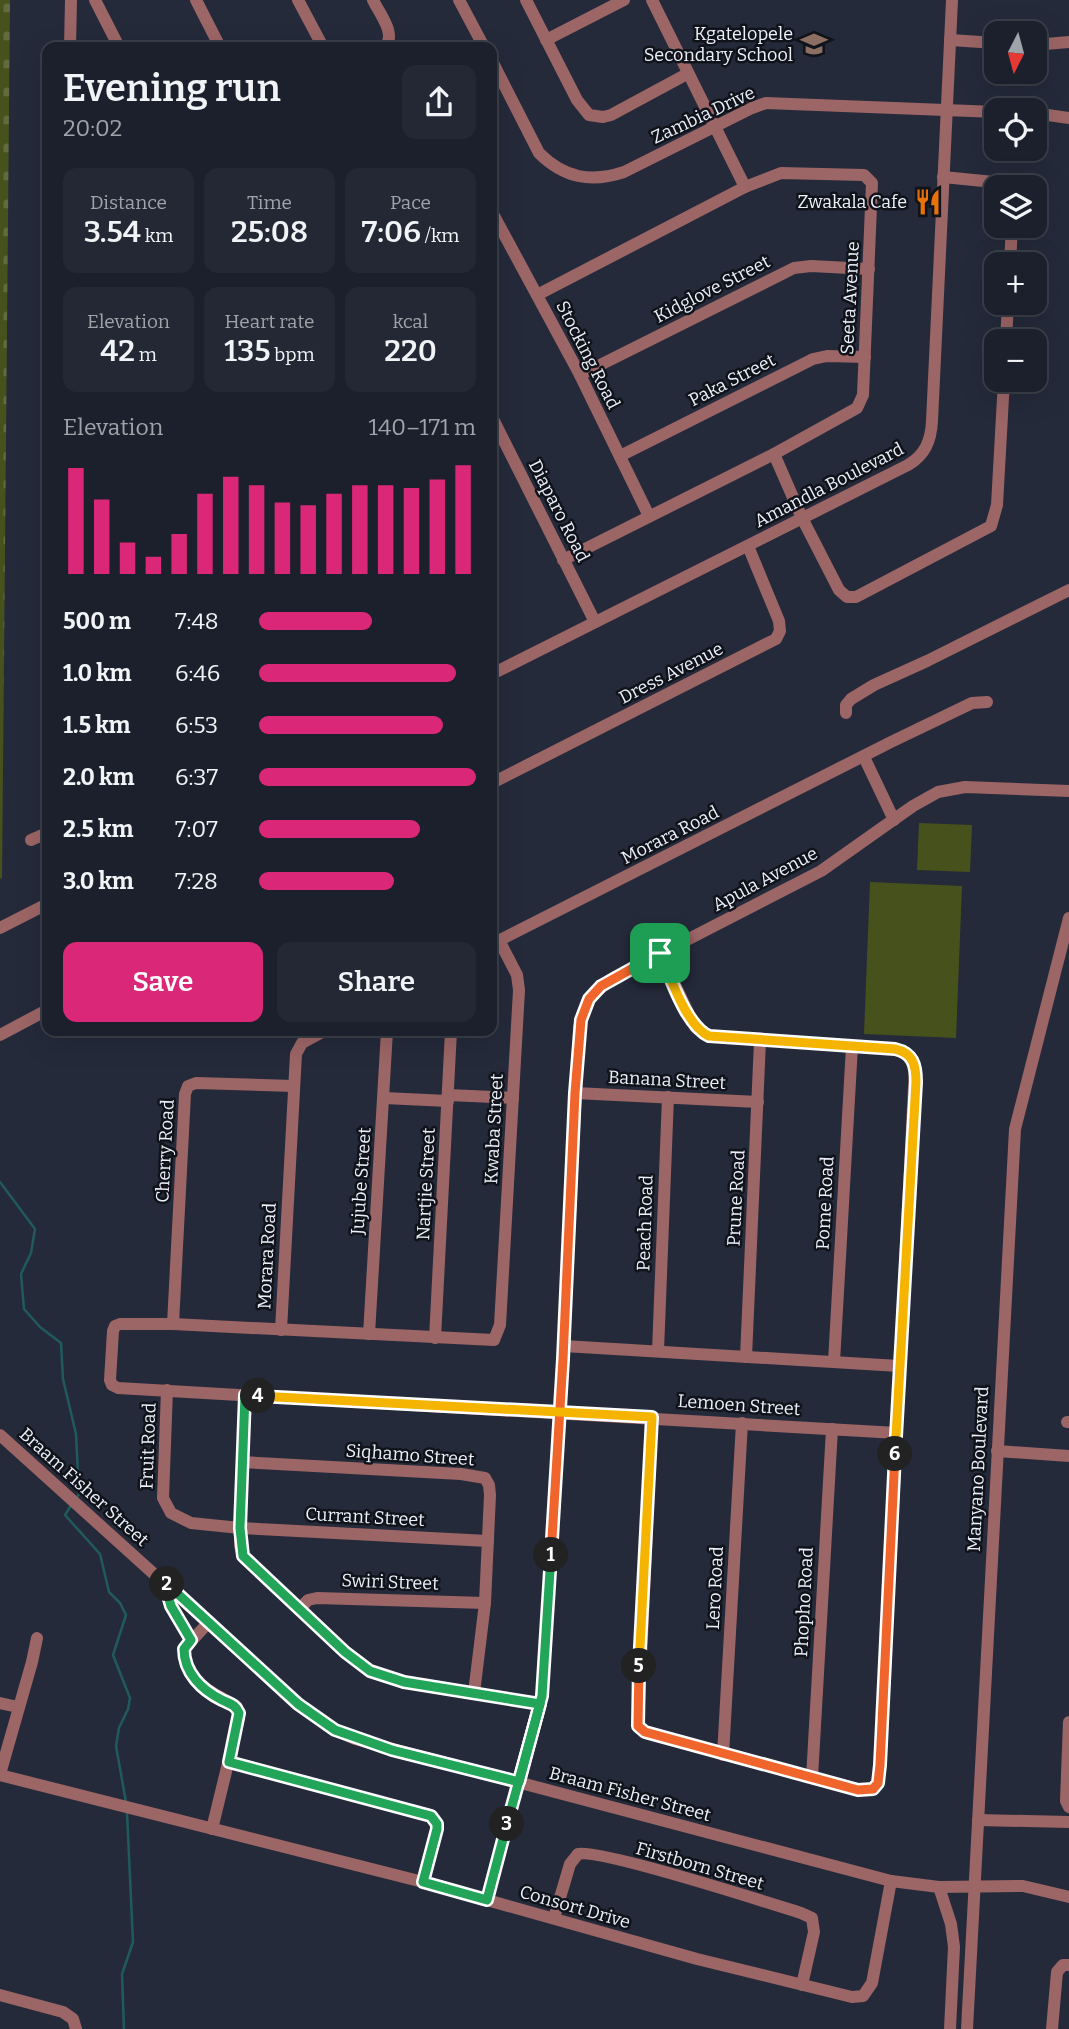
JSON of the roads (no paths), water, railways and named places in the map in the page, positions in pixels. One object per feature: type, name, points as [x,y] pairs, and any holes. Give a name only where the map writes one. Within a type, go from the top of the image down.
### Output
[{"type":"street","points":[[70,42],[71,0]]},
{"type":"street","points":[[95,0],[116,42]]},
{"type":"street","points":[[196,0],[217,42]]},
{"type":"street","points":[[298,0],[320,42]]},
{"type":"street","points":[[373,0],[390,35],[389,42]]},
{"type":"street","points":[[459,0],[481,42]]},
{"type":"street","points":[[526,0],[583,110],[595,117],[611,115],[687,74]]},
{"type":"street","points":[[546,40],[624,0]]},
{"type":"street","points":[[652,0],[745,187]]},
{"type":"street","name":"Amandla Boulevard","points":[[497,672],[908,465],[920,456],[928,444],[932,428],[952,0]]},
{"type":"street","points":[[950,40],[984,42]]},
{"type":"street","points":[[1047,44],[1069,42]]},
{"type":"street","name":"Zambia Drive","points":[[497,73],[540,153],[550,164],[583,178],[606,178],[624,172],[752,108],[774,102],[984,112]]},
{"type":"street","points":[[1047,114],[1069,118]]},
{"type":"street","name":"Seeta Avenue","points":[[537,295],[745,187],[781,173],[868,177],[873,190],[863,395],[858,408],[774,454],[564,560]]},
{"type":"street","points":[[943,177],[984,181]]},
{"type":"street","name":"Stocking Road","points":[[497,221],[580,375],[649,516]]},
{"type":"street","name":"Kidglove Street","points":[[580,375],[794,268],[811,266],[869,269]]},
{"type":"street","name":"Paka Street","points":[[620,456],[813,359],[827,356],[865,357]]},
{"type":"street","points":[[774,454],[802,519],[839,590],[843,595],[851,597],[860,595],[987,530],[994,523],[1003,392]]},
{"type":"street","name":"Diaparo Road","points":[[497,430],[596,622]]},
{"type":"street","name":"Dress Avenue","points":[[497,780],[776,639],[780,631],[779,621],[748,546]]},
{"type":"street","points":[[846,713],[846,705],[851,699],[874,685],[1069,590]]},
{"type":"street","name":"Morara Road","points":[[497,941],[972,703],[987,702]]},
{"type":"street","points":[[864,757],[894,820]]},
{"type":"street","name":"Apula Avenue","points":[[487,1900],[540,1704],[546,1657],[579,1028],[589,999],[613,978],[821,871],[926,798],[950,789],[981,787],[1069,790]]},
{"type":"street","points":[[31,840],[42,835]]},
{"type":"street","points":[[0,928],[42,907]]},
{"type":"street","name":"Manyano Boulevard","points":[[967,2029],[1015,1129],[1069,918]]},
{"type":"street","name":"Kwaba Street","points":[[435,1338],[494,1340],[500,1325],[519,984],[513,967],[497,945]]},
{"type":"street","points":[[652,1417],[638,1726],[645,1732],[723,1755],[858,1790],[873,1789],[878,1783],[880,1765],[915,1067],[911,1056],[901,1051],[717,1038],[702,1033],[691,1019],[660,953]]},
{"type":"street","points":[[0,1035],[42,1013]]},
{"type":"street","name":"Morara Road","points":[[281,1330],[293,1086],[298,1047],[313,1036]]},
{"type":"street","name":"Jujube Street","points":[[369,1334],[387,1036]]},
{"type":"street","name":"Nartjie Street","points":[[435,1338],[451,1036]]},
{"type":"street","name":"Prune Road","points":[[746,1357],[761,1041]]},
{"type":"street","name":"Pome Road","points":[[834,1362],[852,1046]]},
{"type":"street","name":"Cherry Road","points":[[173,1324],[185,1094],[188,1086],[196,1083],[293,1086]]},
{"type":"street","name":"Banana Street","points":[[575,1093],[758,1102]]},
{"type":"street","name":"Peach Road","points":[[658,1351],[668,1097]]},
{"type":"street","points":[[384,1098],[513,1098]]},
{"type":"street","points":[[173,1324],[435,1338]]},
{"type":"street","name":"Lemoen Street","points":[[173,1324],[115,1326],[110,1380],[112,1385],[118,1388],[897,1433]]},
{"type":"street","points":[[564,1346],[899,1366]]},
{"type":"street","name":"Fruit Road","points":[[167,1390],[162,1490],[164,1504],[177,1518],[191,1523],[240,1528]]},
{"type":"street","points":[[245,1395],[240,1528],[240,1546],[244,1558],[345,1652],[370,1671],[404,1682],[540,1704]]},
{"type":"street","name":"Lero Road","points":[[723,1755],[742,1423]]},
{"type":"street","name":"Phopho Road","points":[[812,1778],[831,1429]]},
{"type":"street","name":"Braam Fisher Street","points":[[0,1435],[298,1704],[335,1730],[392,1750],[891,1881],[939,1887],[1023,1886],[1069,1897]]},
{"type":"street","points":[[997,1451],[1069,1456]]},
{"type":"street","name":"Siqhamo Street","points":[[242,1462],[479,1476],[486,1480],[490,1489],[485,1603],[474,1693]]},
{"type":"street","name":"Currant Street","points":[[240,1528],[488,1541]]},
{"type":"street","points":[[164,1582],[171,1606],[191,1640]]},
{"type":"street","name":"Swiri Street","points":[[299,1610],[308,1601],[317,1598],[485,1603]]},
{"type":"street","points":[[208,1623],[184,1649],[189,1673],[220,1699],[234,1705],[239,1713],[212,1829]]},
{"type":"street","points":[[0,1774],[37,1638]]},
{"type":"street","points":[[0,1703],[18,1707]]},
{"type":"street","points":[[1069,1722],[1066,1801],[1069,1807]]},
{"type":"street","points":[[229,1762],[431,1816],[437,1829],[423,1882]]},
{"type":"street","name":"Consort Drive","points":[[0,1774],[423,1882],[687,1957],[852,1997],[863,1996],[872,1983],[891,1881]]},
{"type":"street","points":[[978,1820],[1069,1822]]},
{"type":"street","name":"Firstborn Street","points":[[554,1918],[570,1864],[578,1854],[590,1854],[637,1865],[807,1915],[814,1923],[814,1932],[802,1985]]},
{"type":"street","points":[[939,1887],[951,1924],[954,1947],[950,2029]]},
{"type":"street","points":[[1052,2029],[1057,1972],[1063,1965],[1069,1965]]},
{"type":"street","points":[[0,1996],[63,2012],[73,2019],[76,2029]]},
{"type":"waterway","points":[[0,1182],[35,1229],[31,1253],[21,1274],[24,1309],[40,1327],[61,1343],[63,1379],[76,1434],[79,1494],[76,1499]]},
{"type":"waterway","points":[[72,1504],[65,1515],[100,1554],[109,1592],[120,1603],[126,1615],[113,1655],[130,1698],[119,1728],[116,1746],[126,1802]]},
{"type":"waterway","points":[[124,2029],[122,1974],[133,1942],[127,1813]]},
{"type":"place","name":"Kgatelopele Secondary School","points":[[814,44]]},
{"type":"place","name":"Zwakala Cafe","points":[[928,202]]}]
